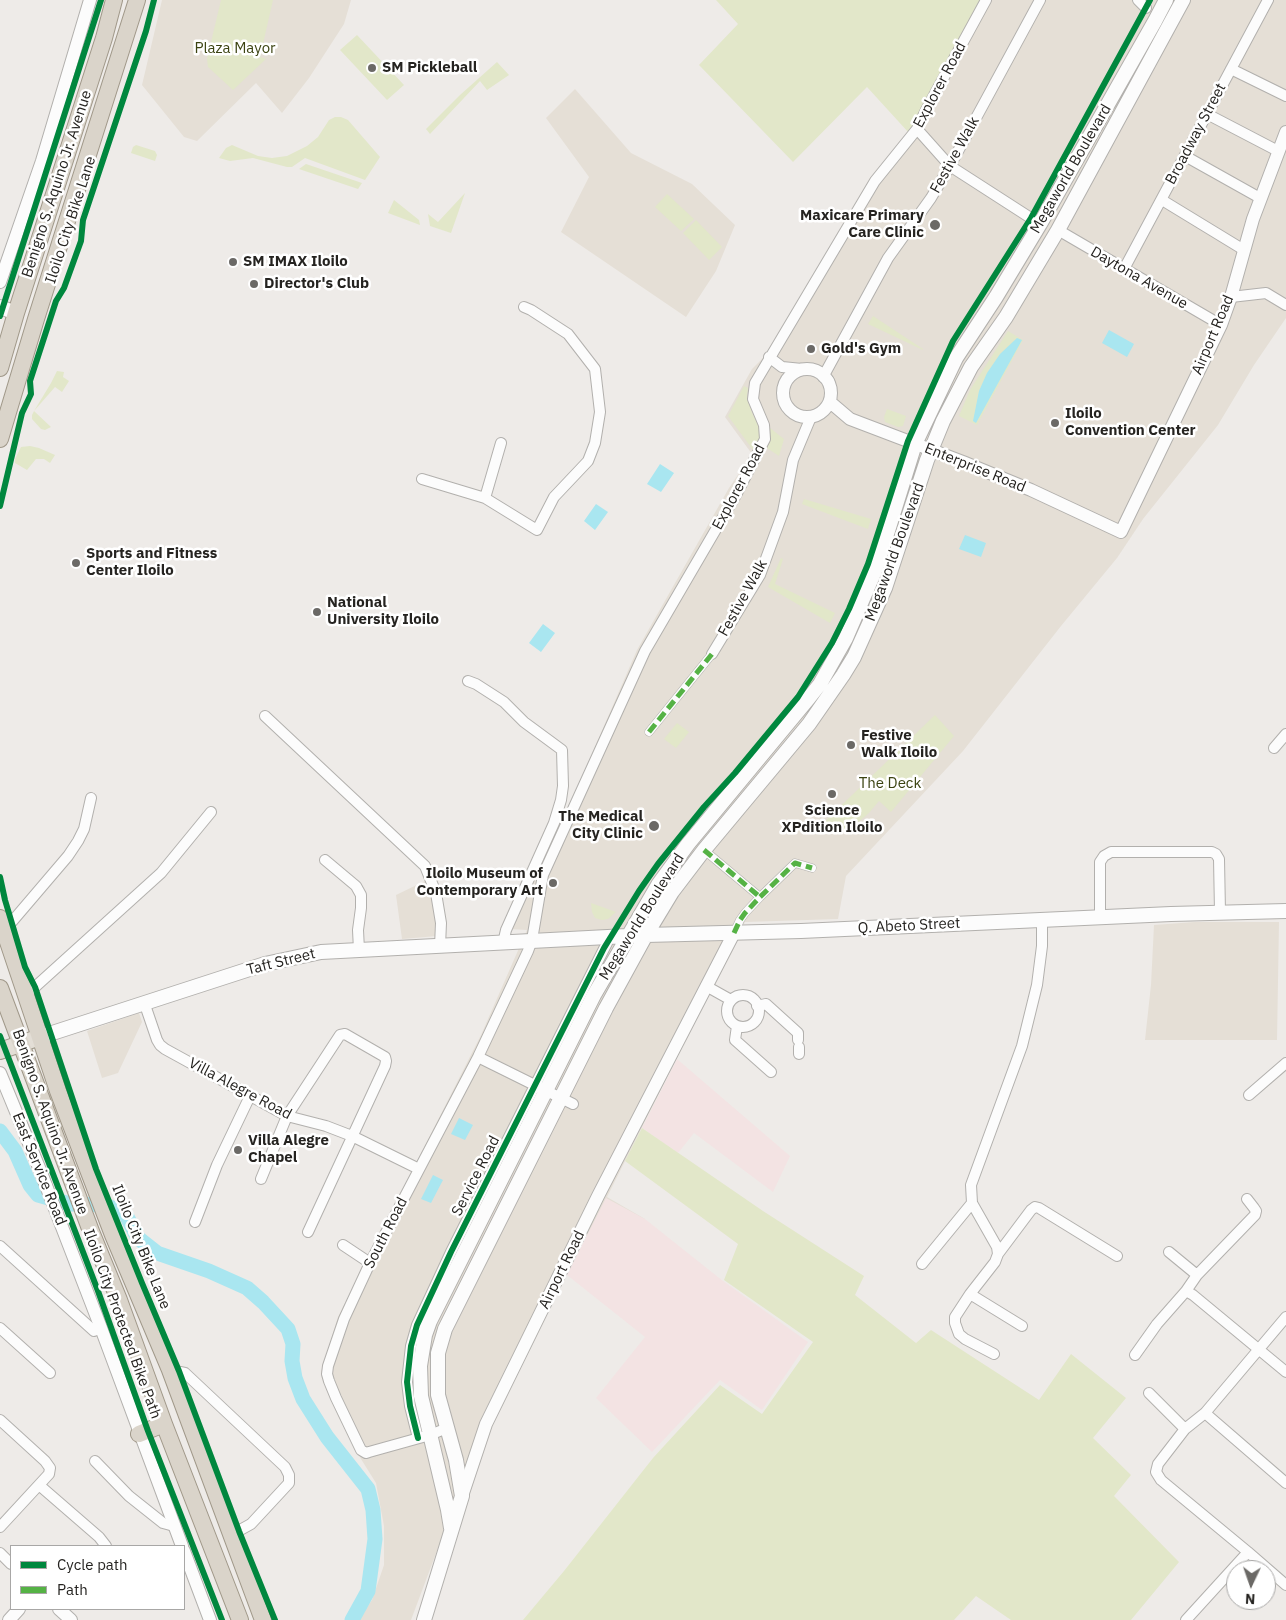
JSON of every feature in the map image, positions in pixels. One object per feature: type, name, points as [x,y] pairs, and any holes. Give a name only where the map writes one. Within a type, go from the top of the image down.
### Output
[{"type":"highway","name":"Benigno S. Aquino Jr. Avenue","points":[[0,368],[16,312],[104,38],[114,0]]},
{"type":"highway","name":"Benigno S. Aquino Jr. Avenue","points":[[0,440],[36,319],[137,0]]},
{"type":"highway","name":"Benigno S. Aquino Jr. Avenue","points":[[2,924],[55,1084],[113,1235],[170,1370],[263,1620]]},
{"type":"highway","name":"Benigno S. Aquino Jr. Avenue","points":[[0,988],[240,1620]]},
{"type":"highway","points":[[120,1300],[138,1294]]},
{"type":"highway","points":[[139,1434],[164,1424]]},
{"type":"main road","name":"Megaworld Boulevard","points":[[452,1534],[448,1510],[424,1437],[420,1366],[425,1335],[430,1321],[524,1134],[540,1087],[564,1055],[608,970],[658,885],[688,844],[801,708],[831,665],[846,638],[868,588],[903,486],[915,444],[956,358],[1040,224],[1166,0]]},
{"type":"main road","name":"Megaworld Boulevard","points":[[462,1496],[456,1460],[437,1387],[438,1353],[445,1329],[540,1140],[567,1101],[579,1062],[646,935],[671,895],[704,850],[808,724],[843,676],[886,588],[931,450],[943,421],[971,367],[1006,317],[1058,230],[1183,0]]},
{"type":"main road","points":[[0,307],[16,312]]},
{"type":"main road","points":[[929,414],[928,418],[932,424],[940,424],[943,421]]},
{"type":"main road","points":[[903,486],[910,478],[913,478],[918,483],[918,490]]},
{"type":"main road","points":[[658,885],[657,891],[659,896],[664,898],[671,895]]},
{"type":"main road","name":"Q. Abeto Street","points":[[532,940],[1220,912],[1286,911]]},
{"type":"main road","name":"Taft Street","points":[[40,1037],[265,964],[321,952],[532,940]]},
{"type":"main road","points":[[608,970],[614,966],[619,966],[623,972],[623,977]]},
{"type":"main road","points":[[0,1051],[40,1037]]},
{"type":"main road","points":[[564,1055],[564,1064],[568,1068],[579,1062]]},
{"type":"main road","points":[[524,1134],[530,1129],[536,1128],[540,1132],[540,1140]]},
{"type":"main road","points":[[420,1388],[422,1394],[429,1398],[433,1396],[437,1387]]},
{"type":"main road","name":"Airport Road","points":[[424,1620],[452,1534],[462,1496]]},
{"type":"street","points":[[0,282],[42,161],[90,0]]},
{"type":"street","name":"Explorer Road","points":[[532,940],[543,875],[645,651],[736,495],[765,439],[764,424],[753,399],[755,383],[875,181],[918,129],[926,110],[986,0]]},
{"type":"street","name":"Festive Walk","points":[[829,381],[823,377],[888,258],[931,198],[950,166],[1040,0]]},
{"type":"street","points":[[1138,0],[1146,8]]},
{"type":"street","name":"Broadway Street","points":[[1124,268],[1268,0]]},
{"type":"street","points":[[1231,69],[1286,96]]},
{"type":"street","points":[[1207,114],[1278,151]]},
{"type":"street","points":[[918,129],[950,166],[1040,224]]},
{"type":"street","name":"Airport Road","points":[[1121,532],[1220,325],[1231,297],[1260,198],[1286,132]]},
{"type":"street","points":[[1185,156],[1260,198]]},
{"type":"street","points":[[1162,200],[1244,250]]},
{"type":"street","name":"Daytona Avenue","points":[[1058,230],[1220,325]]},
{"type":"street","points":[[1231,297],[1266,292],[1286,305]]},
{"type":"street","points":[[422,479],[485,498],[537,530],[554,497],[588,461],[595,443],[600,412],[595,368],[568,334],[524,307]]},
{"type":"street","points":[[769,357],[782,367],[818,370],[824,375],[832,388],[832,396],[830,402],[819,416],[797,415],[786,405],[783,398],[784,383],[788,377],[802,369]]},
{"type":"street","name":"Enterprise Road","points":[[830,402],[850,419],[1031,490],[1121,532]]},
{"type":"street","name":"Festive Walk","points":[[649,732],[712,654],[760,575],[783,512],[793,460],[811,417]]},
{"type":"street","points":[[485,498],[501,444]]},
{"type":"street","points":[[468,681],[504,702],[524,722],[562,750],[562,800],[554,823],[506,930],[504,943]]},
{"type":"street","points":[[265,716],[425,866],[436,893],[440,923],[440,946]]},
{"type":"street","points":[[1274,748],[1286,734]]},
{"type":"street","points":[[2,924],[68,856],[78,842],[84,829],[91,798]]},
{"type":"street","points":[[24,993],[35,987],[161,873],[211,812]]},
{"type":"street","points":[[704,850],[760,897]]},
{"type":"street","points":[[1100,917],[1100,862],[1104,856],[1112,852],[1212,852],[1216,854],[1218,859],[1220,912]]},
{"type":"street","points":[[325,860],[356,886],[361,895],[358,930],[359,950]]},
{"type":"street","points":[[734,933],[740,920],[760,897],[795,864],[812,868]]},
{"type":"street","points":[[998,1254],[997,1247],[972,1203],[971,1185],[1022,1046],[1037,985],[1042,946],[1042,920]]},
{"type":"street","name":"Airport Road","points":[[462,1496],[486,1424],[598,1196],[734,933]]},
{"type":"street","name":"Service Road","points":[[424,1437],[410,1406],[407,1382],[411,1346],[417,1325],[451,1252],[540,1087],[610,937]]},
{"type":"street","name":"South Road","points":[[447,1428],[424,1437],[363,1452],[359,1448],[328,1381],[328,1366],[344,1320],[370,1263],[478,1056],[532,940]]},
{"type":"street","points":[[706,986],[731,1000]]},
{"type":"street","points":[[741,995],[751,998],[758,1006],[758,1016],[752,1024],[747,1026],[737,1026],[732,1023],[727,1014],[731,1000],[741,995]]},
{"type":"street","name":"Villa Alegre Road","points":[[144,1002],[160,1045],[287,1116],[326,1126],[352,1136],[419,1169]]},
{"type":"street","points":[[758,1006],[766,1004],[798,1033],[799,1047]]},
{"type":"street","points":[[737,1026],[735,1040],[770,1072]]},
{"type":"street","points":[[261,1179],[287,1116],[340,1035],[345,1034],[385,1057],[386,1061],[308,1232]]},
{"type":"street","points":[[478,1056],[567,1101]]},
{"type":"street","points":[[1249,1095],[1286,1063]]},
{"type":"street","name":"East Service Road","points":[[0,1073],[65,1234],[182,1545]]},
{"type":"street","points":[[195,1222],[217,1165],[250,1096]]},
{"type":"street","points":[[1135,1355],[1157,1324],[1186,1291],[1197,1275],[1255,1215],[1256,1211],[1247,1199]]},
{"type":"street","points":[[922,1264],[972,1203]]},
{"type":"street","points":[[994,1354],[965,1340],[956,1329],[956,1317],[970,1294],[995,1262],[998,1254],[1031,1210],[1035,1207],[1038,1208],[1117,1256]]},
{"type":"street","points":[[343,1245],[370,1263]]},
{"type":"street","points":[[0,1246],[94,1330],[101,1328]]},
{"type":"street","points":[[1169,1252],[1197,1275]]},
{"type":"street","points":[[1186,1291],[1286,1372]]},
{"type":"street","points":[[970,1294],[1022,1326]]},
{"type":"street","points":[[1286,1317],[1205,1413],[1185,1429],[1158,1464],[1156,1472],[1161,1480],[1286,1585]]},
{"type":"street","points":[[0,1328],[50,1373]]},
{"type":"street","points":[[170,1370],[185,1373],[285,1467],[289,1475],[289,1483],[250,1524],[231,1534]]},
{"type":"street","points":[[1149,1393],[1185,1429]]},
{"type":"street","points":[[1205,1413],[1286,1483]]},
{"type":"street","points":[[0,1420],[45,1461],[50,1468],[49,1474],[0,1527]]},
{"type":"street","points":[[95,1461],[129,1496],[163,1523],[174,1526]]},
{"type":"street","points":[[39,1485],[99,1537],[105,1545]]},
{"type":"street","points":[[1186,1620],[1248,1552]]},
{"type":"street","points":[[0,1553],[10,1563]]},
{"type":"street","points":[[185,1554],[210,1620]]},
{"type":"street","points":[[9,1620],[18,1610]]},
{"type":"street","points":[[60,1610],[71,1620]]},
{"type":"shaded area","points":[[162,0],[351,0],[344,24],[309,78],[282,113],[256,83],[197,141],[184,137],[142,85]]},
{"type":"shaded area","points":[[981,0],[1286,0],[1286,318],[1254,365],[1218,425],[1143,519],[1117,558],[963,751],[846,876],[838,919],[745,922],[607,1197],[645,1219],[627,1253],[586,1236],[485,1440],[444,1532],[411,1620],[358,1620],[372,1600],[384,1565],[384,1526],[376,1483],[338,1416],[321,1372],[338,1317],[481,1035],[527,930],[510,929],[571,802],[637,650],[729,488],[752,454],[725,417],[752,369],[768,353],[913,128]]},
{"type":"shaded area","points":[[575,89],[631,153],[692,184],[735,225],[716,271],[686,317],[561,232],[589,177],[546,118]]},
{"type":"shaded area","points":[[427,880],[433,896],[437,936],[402,939],[396,895]]},
{"type":"shaded area","points":[[1195,922],[1279,922],[1277,1040],[1145,1040],[1151,985],[1154,925]]},
{"type":"shaded area","points":[[139,1013],[142,1022],[118,1073],[102,1078],[87,1031]]},
{"type":"shaded area","points":[[677,1059],[790,1156],[773,1192],[694,1133],[678,1153],[642,1128]]},
{"type":"shaded area","points":[[606,1198],[645,1219],[723,1281],[808,1342],[762,1410],[720,1380],[652,1452],[596,1398],[645,1337],[567,1275]]},
{"type":"green space","name":"Plaza Mayor","points":[[221,0],[273,0],[260,57],[266,59],[233,90],[208,67],[207,59]]},
{"type":"green space","points":[[716,0],[981,0],[909,133],[867,87],[793,162],[699,65],[738,24]]},
{"type":"green space","name":"SM Pickleball","points":[[357,35],[404,85],[387,100],[340,50]]},
{"type":"green space","points":[[497,62],[509,75],[487,90],[480,81],[430,134],[426,129]]},
{"type":"green space","points":[[335,117],[348,120],[380,157],[365,180],[305,158],[292,167],[287,167],[253,158],[230,161],[219,158],[226,148],[232,145],[258,156],[272,158],[287,156],[307,146],[318,137],[329,120]]},
{"type":"green space","points":[[136,145],[155,151],[157,155],[155,161],[131,153]]},
{"type":"green space","points":[[306,164],[362,183],[358,189],[299,169]]},
{"type":"green space","points":[[465,193],[451,233],[430,226],[428,214],[438,222]]},
{"type":"green space","points":[[667,194],[694,219],[681,231],[655,207]]},
{"type":"green space","points":[[394,200],[419,220],[420,225],[388,213]]},
{"type":"green space","points":[[696,220],[722,247],[709,260],[683,233]]},
{"type":"green space","points":[[873,316],[923,349],[923,350],[868,324]]},
{"type":"green space","points":[[1008,331],[1023,340],[977,425],[959,416],[970,390]]},
{"type":"green space","points":[[57,371],[64,372],[63,377],[69,381],[62,392],[55,387],[34,411]]},
{"type":"green space","points":[[744,386],[748,388],[747,397],[759,426],[759,440],[753,450],[728,416]]},
{"type":"green space","points":[[887,409],[906,416],[903,426],[898,427],[885,422],[884,417]]},
{"type":"green space","points":[[34,411],[51,427],[45,430],[41,429],[32,419]]},
{"type":"green space","points":[[770,428],[784,439],[779,456],[767,448]]},
{"type":"green space","points":[[30,446],[55,455],[50,463],[44,459],[36,459],[27,470],[15,463],[15,459],[21,447]]},
{"type":"green space","points":[[804,499],[871,519],[868,529],[802,504]]},
{"type":"green space","points":[[781,558],[783,559],[775,584],[835,613],[830,623],[768,587]]},
{"type":"green space","name":"The Deck","points":[[935,715],[954,736],[891,812],[879,801],[869,813],[849,830],[835,834],[824,831],[821,828],[822,824]]},
{"type":"green space","points":[[677,723],[689,732],[676,748],[664,739]]},
{"type":"green space","points":[[591,903],[616,912],[608,919],[595,918]]},
{"type":"green space","points":[[642,1128],[763,1211],[864,1276],[855,1295],[916,1343],[931,1330],[1039,1400],[1071,1354],[1126,1398],[1093,1438],[1131,1475],[1114,1496],[1179,1562],[1131,1620],[1011,1620],[976,1596],[954,1620],[523,1620],[653,1458],[720,1385],[762,1414],[813,1342],[724,1280],[738,1244],[625,1161]]},
{"type":"water","points":[[1109,330],[1134,344],[1127,357],[1102,343]]},
{"type":"water","points":[[1017,338],[1022,340],[976,423],[973,421],[979,391],[987,373],[1000,354]]},
{"type":"water","points":[[660,464],[674,473],[661,492],[647,484]]},
{"type":"water","points":[[596,504],[608,512],[595,530],[584,521]]},
{"type":"water","points":[[965,535],[986,543],[981,557],[959,549]]},
{"type":"water","points":[[543,624],[555,633],[541,652],[529,643]]},
{"type":"water","points":[[459,1118],[473,1125],[465,1140],[451,1134]]},
{"type":"water","points":[[433,1175],[443,1180],[431,1203],[421,1199]]},
{"type":"waterway","points":[[0,1131],[15,1151],[30,1185],[38,1195],[70,1204],[105,1205],[119,1211],[126,1215],[138,1238],[157,1253],[209,1271],[247,1288],[288,1329],[293,1344],[292,1361],[295,1378],[303,1399],[327,1437],[368,1489],[373,1510],[375,1539],[368,1591],[352,1620]]},
{"type":"marked path","points":[[649,732],[712,654]]},
{"type":"marked path","points":[[704,850],[760,897]]},
{"type":"marked path","points":[[734,933],[745,913],[795,863],[812,868]]},
{"type":"cycle path","points":[[0,316],[101,0]]},
{"type":"cycle path","name":"Iloilo City Bike Lane","points":[[0,506],[22,413],[31,394],[30,381],[56,301],[64,288],[81,241],[83,220],[146,31],[154,0]]},
{"type":"cycle path","points":[[418,1438],[410,1406],[407,1382],[411,1346],[417,1325],[451,1252],[604,948],[658,864],[798,697],[832,643],[868,564],[908,441],[953,341],[1031,218],[1150,0]]},
{"type":"cycle path","name":"Iloilo City Bike Lane","points":[[0,877],[25,967],[35,987],[96,1169],[179,1371],[239,1531],[275,1620]]},
{"type":"cycle path","name":"Iloilo City Protected Bike Path","points":[[0,1036],[98,1291],[148,1431],[222,1620]]},
{"type":"place","name":"SM Pickleball","points":[[372,68]]},
{"type":"place","name":"Maxicare Primary Care Clinic","points":[[935,225]]},
{"type":"place","name":"SM IMAX Iloilo","points":[[233,262]]},
{"type":"place","name":"Director's Club","points":[[254,284]]},
{"type":"place","name":"Gold's Gym","points":[[811,349]]},
{"type":"place","name":"Iloilo Convention Center","points":[[1055,423]]},
{"type":"place","name":"Sports and Fitness Center Iloilo","points":[[76,563]]},
{"type":"place","name":"National University Iloilo","points":[[317,612]]},
{"type":"place","name":"Festive Walk Iloilo","points":[[851,745]]},
{"type":"place","name":"Science XPdition Iloilo","points":[[832,794]]},
{"type":"place","name":"The Medical City Clinic","points":[[654,826]]},
{"type":"place","name":"Iloilo Museum of Contemporary Art","points":[[553,883]]},
{"type":"place","name":"Villa Alegre Chapel","points":[[238,1150]]}]
